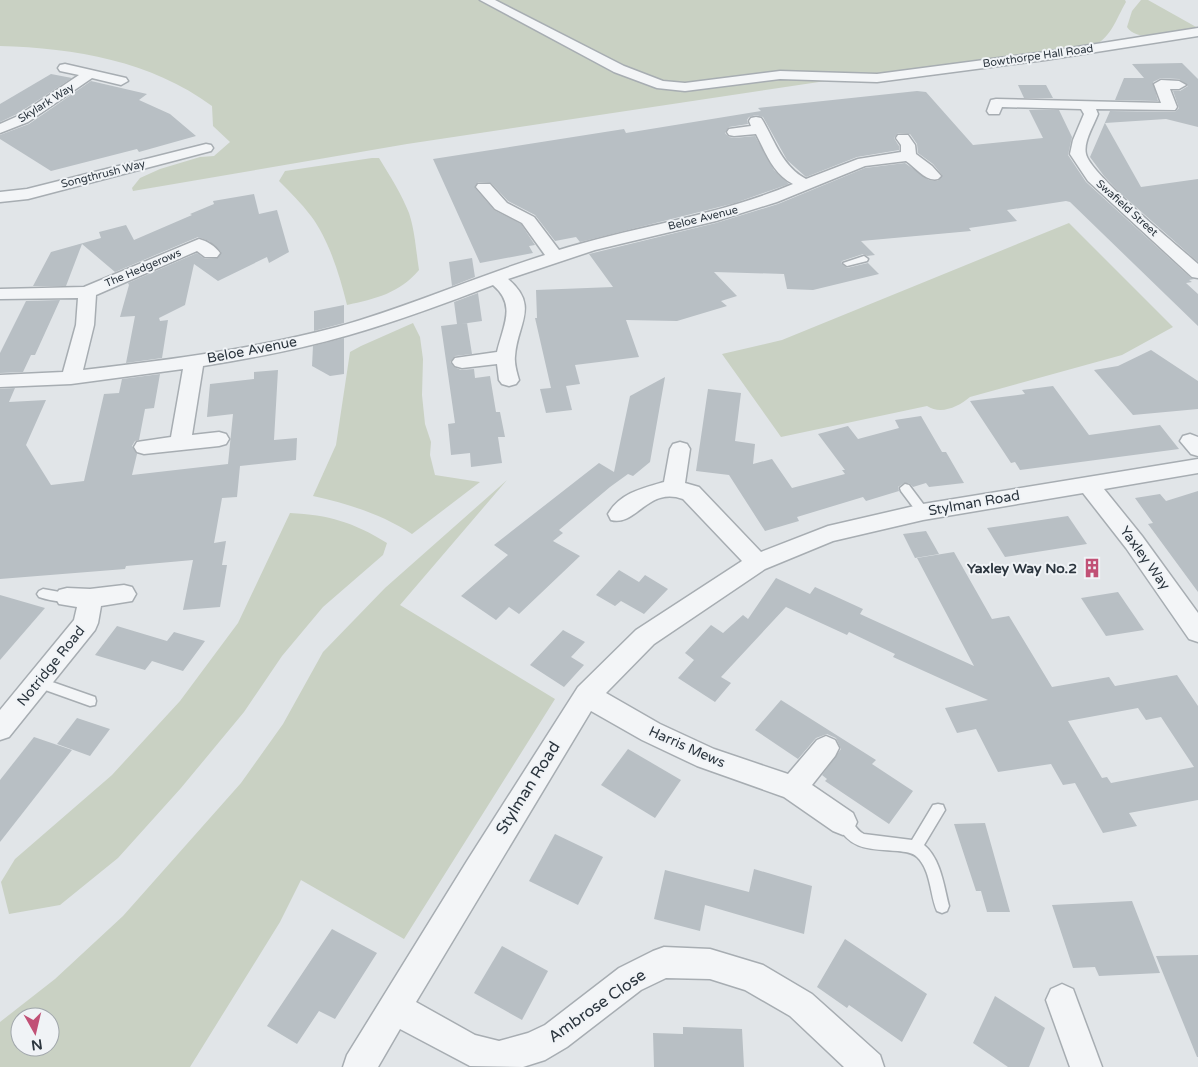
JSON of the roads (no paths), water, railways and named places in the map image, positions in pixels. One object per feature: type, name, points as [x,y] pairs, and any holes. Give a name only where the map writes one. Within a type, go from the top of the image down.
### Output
[{"type":"street","name":"Bowthorpe Hall Road","points":[[486,0],[619,69],[662,85],[686,87],[780,75],[849,75],[877,78],[1046,56],[1198,32]]},
{"type":"street","points":[[65,68],[121,81]]},
{"type":"street","name":"Skylark Way","points":[[0,129],[23,119],[90,74]]},
{"type":"street","points":[[1170,107],[1161,84],[1179,85]]},
{"type":"street","points":[[994,111],[996,103],[1188,108]]},
{"type":"street","name":"Swafield Street","points":[[1086,105],[1091,114],[1080,140],[1078,154],[1093,178],[1198,272]]},
{"type":"street","points":[[734,132],[758,125],[781,168],[789,176],[806,185]]},
{"type":"street","points":[[903,138],[908,145],[909,156],[927,169],[933,176]]},
{"type":"street","name":"Songthrush Way","points":[[0,197],[28,194],[206,148]]},
{"type":"street","name":"Beloe Avenue","points":[[0,381],[71,378],[194,362],[263,350],[342,331],[404,312],[555,256],[616,239],[710,218],[771,199],[839,170],[863,162],[909,156]]},
{"type":"street","points":[[484,187],[500,206],[528,220],[555,256]]},
{"type":"street","name":"The Hedgerows","points":[[0,294],[87,292],[207,244]]},
{"type":"street","points":[[495,277],[509,289],[517,309],[505,357],[509,380]]},
{"type":"street","name":"The Hedgerows","points":[[71,378],[85,325],[87,292]]},
{"type":"street","points":[[462,362],[505,357]]},
{"type":"street","points":[[180,443],[194,362]]},
{"type":"street","points":[[144,447],[219,438]]},
{"type":"street","points":[[674,487],[680,449]]},
{"type":"street","name":"Stylman Road","points":[[359,1067],[587,695],[645,637],[694,602],[756,563],[828,534],[923,512],[1198,466]]},
{"type":"street","name":"Yaxley Way","points":[[1089,485],[1134,542],[1198,632]]},
{"type":"street","points":[[620,514],[641,496],[674,487],[691,493],[756,563]]},
{"type":"street","name":"Notridge Road","points":[[0,729],[86,623],[67,596],[124,594]]},
{"type":"street","name":"Harris Mews","points":[[587,695],[650,732],[707,758],[793,788],[843,822]]},
{"type":"street","points":[[793,788],[826,748]]},
{"type":"street","name":"Ambrose Close","points":[[394,1008],[470,1050],[499,1057],[533,1048],[556,1036],[630,979],[664,962],[710,964],[752,976],[801,1005],[868,1067]]},
{"type":"street","points":[[1062,1000],[1086,1067]]},
{"type":"lane","points":[[847,263],[864,259]]},
{"type":"lane","points":[[905,488],[923,512]]},
{"type":"lane","points":[[38,682],[90,701]]},
{"type":"lane","points":[[916,848],[938,810]]},
{"type":"lane","points":[[843,822],[856,837],[880,845],[916,848],[922,852],[928,862],[942,906]]},
{"type":"place","name":"Yaxley Way No.2","points":[[1092,568]]}]
